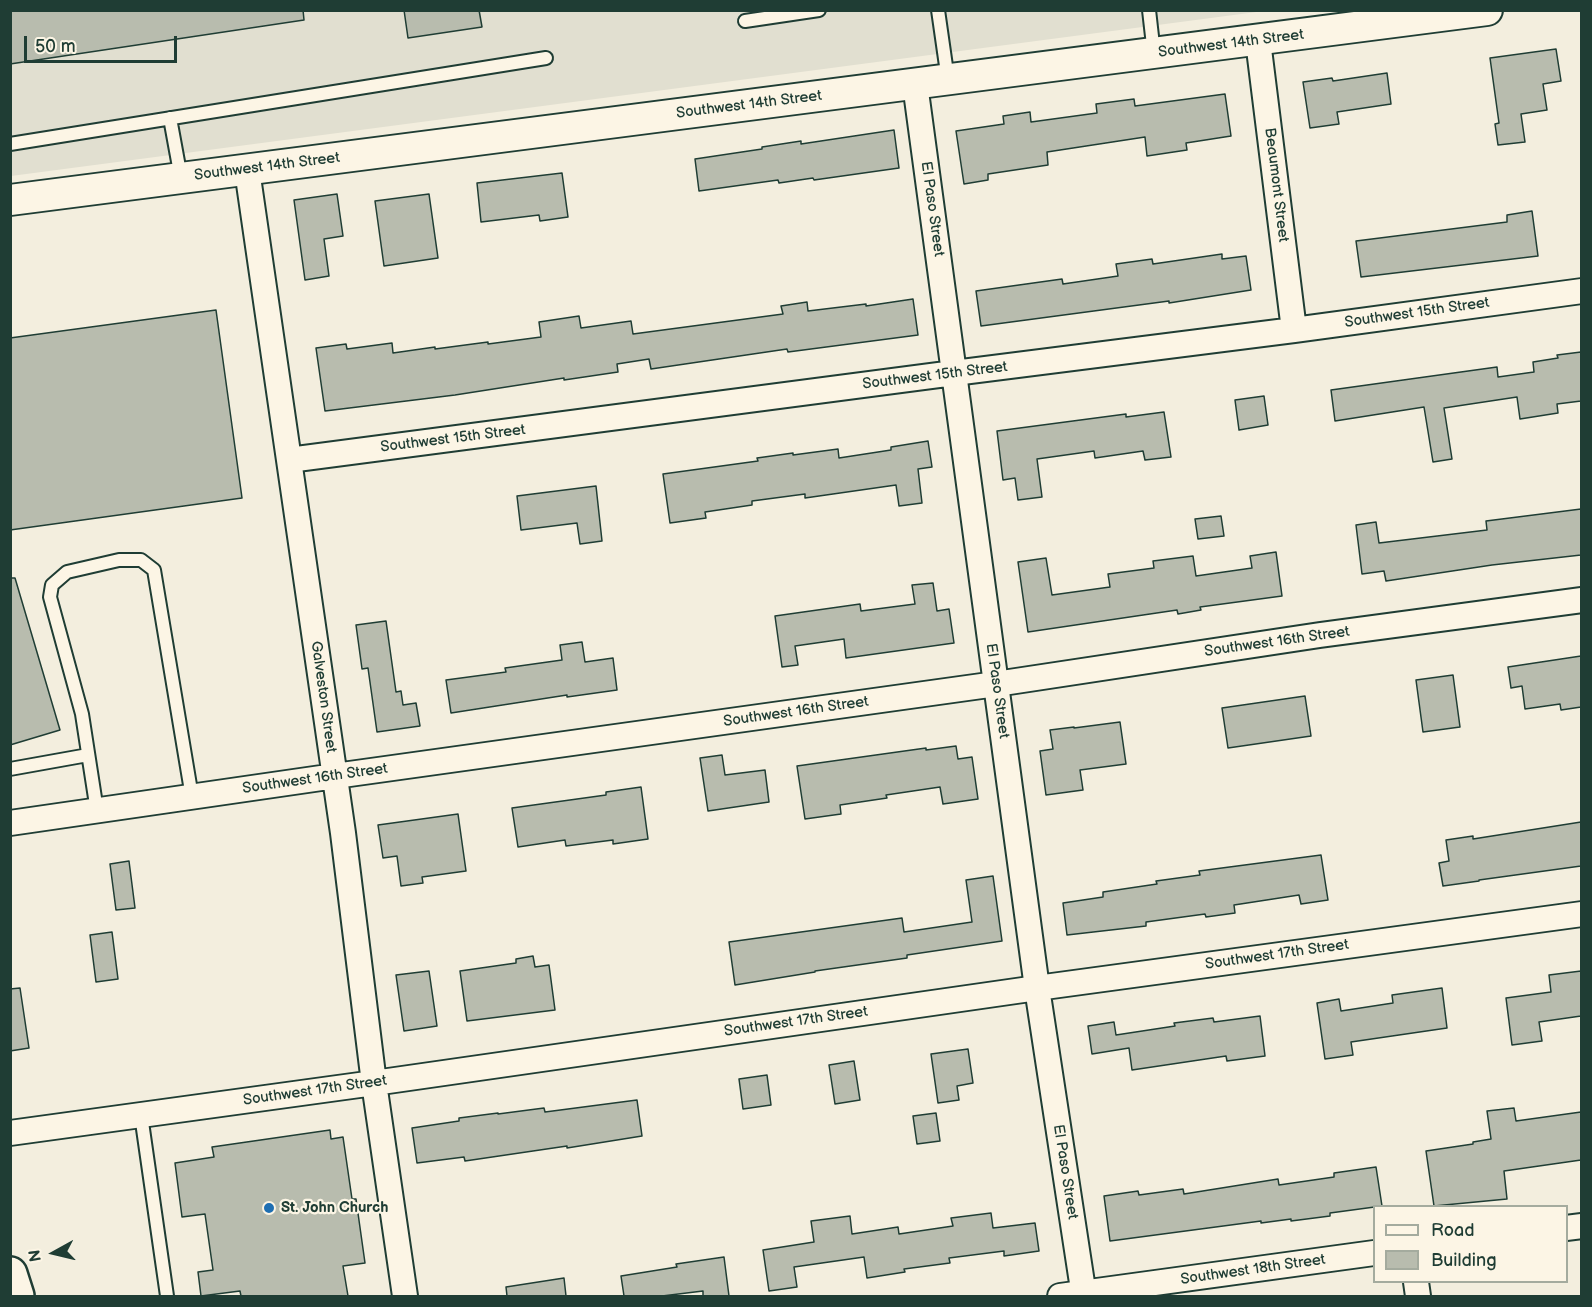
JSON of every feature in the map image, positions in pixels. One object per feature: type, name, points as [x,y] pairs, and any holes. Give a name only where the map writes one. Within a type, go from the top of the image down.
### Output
[{"type":"main road","points":[[10,1274],[17,1296]]},
{"type":"street","name":"Southwest 14th Street","points":[[10,200],[1258,41],[1394,17],[1487,10]]},
{"type":"street","name":"Beaumont Street","points":[[1258,41],[1294,330]]},
{"type":"street","name":"El Paso Street","points":[[915,84],[1037,988],[1084,1295]]},
{"type":"street","name":"Galveston Street","points":[[247,170],[335,776],[374,1083],[405,1296]]},
{"type":"street","name":"Southwest 15th Street","points":[[289,460],[1581,291]]},
{"type":"street","name":"Southwest 16th Street","points":[[10,823],[996,684],[1320,635],[1581,600]]},
{"type":"street","name":"Southwest 17th Street","points":[[10,1133],[1037,988],[1581,914]]},
{"type":"street","name":"Southwest 18th Street","points":[[1060,1296],[1084,1295],[1373,1253]]},
{"type":"lane","points":[[745,21],[819,10]]},
{"type":"lane","points":[[938,10],[948,80]]},
{"type":"lane","points":[[1149,10],[1154,54]]},
{"type":"lane","points":[[10,144],[546,58]]},
{"type":"lane","points":[[170,118],[181,178]]},
{"type":"lane","points":[[97,811],[82,714],[50,597],[52,585],[68,572],[119,560],[141,560],[154,570],[192,797]]},
{"type":"lane","points":[[10,769],[88,755]]},
{"type":"lane","points":[[141,1115],[167,1296]]},
{"type":"shaded area","points":[[11,10],[1264,11],[11,176]]},
{"type":"building","points":[[10,10],[303,10],[304,20],[10,64]]},
{"type":"building","points":[[404,10],[479,10],[482,27],[408,38]]},
{"type":"building","points":[[1556,49],[1561,81],[1543,84],[1547,110],[1521,114],[1525,142],[1498,145],[1495,124],[1499,123],[1490,58]]},
{"type":"building","points":[[1387,73],[1391,104],[1337,112],[1339,124],[1310,128],[1303,82],[1332,78],[1333,81]]},
{"type":"building","points":[[1225,94],[1231,136],[1186,143],[1187,150],[1147,156],[1145,137],[1047,152],[1048,165],[988,174],[988,180],[964,184],[956,131],[1004,124],[1003,116],[1030,112],[1031,122],[1097,113],[1096,104],[1134,99],[1135,106]]},
{"type":"building","points":[[894,130],[899,168],[814,180],[813,178],[779,183],[778,180],[699,191],[695,159],[801,141],[801,144]]},
{"type":"building","points":[[562,173],[568,217],[540,221],[539,215],[481,222],[477,183]]},
{"type":"building","points":[[337,194],[343,236],[324,239],[329,276],[305,280],[294,200]]},
{"type":"building","points":[[429,194],[438,258],[384,266],[375,201]]},
{"type":"building","points":[[1532,211],[1538,256],[1361,277],[1356,241],[1507,222],[1507,215]]},
{"type":"building","points":[[1222,254],[1222,259],[1246,256],[1251,290],[1169,303],[1169,301],[981,326],[976,291],[1062,279],[1063,284],[1118,276],[1116,264],[1152,259],[1153,264]]},
{"type":"building","points":[[913,299],[918,335],[788,352],[787,349],[651,369],[649,359],[617,364],[618,372],[325,411],[316,348],[346,344],[347,349],[392,343],[393,353],[435,347],[435,349],[488,342],[488,344],[541,337],[539,322],[579,316],[581,328],[631,321],[633,334],[783,314],[781,306],[807,302],[808,311]]},
{"type":"building","points":[[216,310],[242,498],[10,530],[10,338]]},
{"type":"building","points":[[1581,352],[1581,401],[1557,404],[1558,413],[1520,419],[1517,397],[1444,408],[1452,459],[1433,462],[1424,407],[1335,421],[1331,390],[1497,367],[1498,377],[1534,372],[1533,362],[1558,358],[1557,355]]},
{"type":"building","points":[[1264,396],[1268,425],[1239,430],[1235,400]]},
{"type":"building","points":[[1164,412],[1171,457],[1145,460],[1143,451],[1095,458],[1094,451],[1037,459],[1042,497],[1018,500],[1015,478],[1003,480],[997,431],[1126,414],[1126,417]]},
{"type":"building","points":[[928,441],[932,467],[918,469],[922,503],[899,506],[896,485],[805,498],[805,494],[752,501],[752,505],[705,512],[706,518],[670,523],[663,474],[758,461],[757,458],[793,453],[793,455],[838,449],[839,458],[891,450],[891,447]]},
{"type":"building","points":[[596,486],[602,541],[580,544],[577,523],[521,530],[517,496]]},
{"type":"building","points":[[1581,509],[1581,555],[1492,565],[1386,581],[1384,571],[1362,574],[1356,525],[1376,522],[1379,543],[1487,530],[1486,521]]},
{"type":"building","points":[[1221,516],[1224,536],[1198,539],[1195,519]]},
{"type":"building","points":[[1276,552],[1282,596],[1200,607],[1201,610],[1178,614],[1177,610],[1028,632],[1018,562],[1046,558],[1052,595],[1110,587],[1108,574],[1154,568],[1153,561],[1193,556],[1196,576],[1252,568],[1250,556]]},
{"type":"building","points":[[10,578],[15,578],[60,730],[10,745]]},
{"type":"building","points":[[933,583],[937,611],[949,609],[954,643],[846,658],[844,639],[795,646],[798,665],[782,667],[775,616],[860,604],[861,611],[915,604],[912,585]]},
{"type":"building","points":[[386,621],[396,692],[401,691],[403,705],[416,703],[420,726],[377,732],[368,668],[362,669],[356,625]]},
{"type":"building","points":[[582,642],[585,662],[613,658],[617,690],[567,697],[567,695],[451,713],[446,680],[506,672],[505,668],[562,660],[560,645]]},
{"type":"building","points":[[1581,656],[1581,707],[1561,710],[1560,704],[1525,709],[1522,686],[1511,688],[1508,667]]},
{"type":"building","points":[[1453,675],[1460,727],[1423,732],[1416,680]]},
{"type":"building","points":[[1305,696],[1311,736],[1228,748],[1222,708]]},
{"type":"building","points":[[1120,722],[1126,764],[1080,770],[1083,790],[1046,795],[1040,751],[1053,749],[1050,730]]},
{"type":"building","points":[[956,746],[958,759],[972,757],[978,799],[943,804],[940,787],[840,805],[841,814],[805,819],[797,766]]},
{"type":"building","points":[[722,755],[725,775],[765,770],[769,802],[708,811],[700,758]]},
{"type":"building","points":[[641,787],[648,839],[613,844],[613,840],[566,846],[565,840],[518,847],[512,808],[606,795],[606,792]]},
{"type":"building","points":[[458,814],[466,871],[422,877],[423,883],[401,886],[397,856],[383,858],[378,825]]},
{"type":"building","points":[[1581,822],[1581,866],[1443,886],[1439,863],[1449,861],[1446,840],[1473,836],[1473,839]]},
{"type":"building","points":[[1321,855],[1328,900],[1301,904],[1299,895],[1234,905],[1235,913],[1206,917],[1205,914],[1146,922],[1146,926],[1067,935],[1063,903],[1103,897],[1103,892],[1157,884],[1156,881],[1200,875],[1199,871]]},
{"type":"building","points":[[129,861],[135,908],[116,910],[110,864]]},
{"type":"building","points":[[993,876],[1002,941],[735,985],[729,942],[902,918],[904,932],[972,922],[966,880]]},
{"type":"building","points":[[112,932],[118,979],[96,982],[90,935]]},
{"type":"building","points":[[533,956],[535,967],[549,965],[555,1010],[467,1021],[460,971],[516,963],[516,959]]},
{"type":"building","points":[[429,971],[437,1026],[404,1031],[396,975]]},
{"type":"building","points":[[1581,971],[1581,1016],[1539,1022],[1542,1041],[1512,1045],[1506,998],[1551,992],[1549,975]]},
{"type":"building","points":[[20,988],[29,1048],[10,1051],[10,989]]},
{"type":"building","points":[[1442,988],[1447,1028],[1351,1042],[1353,1055],[1325,1059],[1317,1003],[1339,999],[1341,1011],[1393,1003],[1392,995]]},
{"type":"building","points":[[1260,1016],[1265,1056],[1227,1061],[1226,1056],[1132,1070],[1129,1048],[1092,1054],[1088,1026],[1114,1022],[1116,1035],[1175,1026],[1174,1023],[1213,1018],[1214,1022]]},
{"type":"building","points":[[968,1049],[973,1083],[957,1086],[959,1100],[938,1103],[931,1054]]},
{"type":"building","points":[[854,1061],[860,1100],[835,1104],[829,1065]]},
{"type":"building","points":[[767,1075],[771,1105],[743,1109],[739,1079]]},
{"type":"building","points":[[637,1100],[642,1136],[465,1161],[464,1157],[417,1163],[412,1128],[498,1113],[544,1108],[545,1112]]},
{"type":"building","points":[[1514,1108],[1516,1121],[1581,1112],[1581,1160],[1504,1171],[1507,1199],[1434,1205],[1426,1151],[1491,1139],[1487,1111]]},
{"type":"building","points":[[936,1113],[940,1141],[917,1144],[913,1116]]},
{"type":"building","name":"St. John Church","points":[[330,1130],[331,1139],[343,1137],[352,1199],[356,1199],[365,1263],[343,1266],[348,1296],[241,1296],[240,1291],[201,1296],[198,1272],[213,1270],[205,1214],[182,1217],[175,1163],[214,1157],[212,1147]]},
{"type":"building","points":[[1376,1167],[1382,1205],[1330,1213],[1330,1216],[1291,1221],[1291,1219],[1261,1223],[1261,1221],[1110,1241],[1104,1196],[1138,1191],[1139,1195],[1183,1189],[1184,1194],[1278,1179],[1279,1185],[1334,1177],[1334,1173]]},
{"type":"building","points":[[991,1213],[993,1228],[1035,1223],[1039,1251],[1004,1256],[1004,1251],[949,1258],[950,1263],[904,1269],[905,1272],[867,1278],[864,1257],[794,1267],[797,1287],[769,1291],[763,1250],[814,1242],[811,1221],[850,1216],[852,1234],[898,1227],[899,1234],[953,1226],[951,1218]]},
{"type":"building","points":[[724,1257],[729,1296],[703,1296],[703,1291],[662,1296],[624,1296],[621,1276],[677,1267],[676,1264]]},
{"type":"building","points":[[564,1278],[566,1296],[507,1296],[506,1287]]},
{"type":"place","name":"St. John Church","points":[[269,1208]]}]
